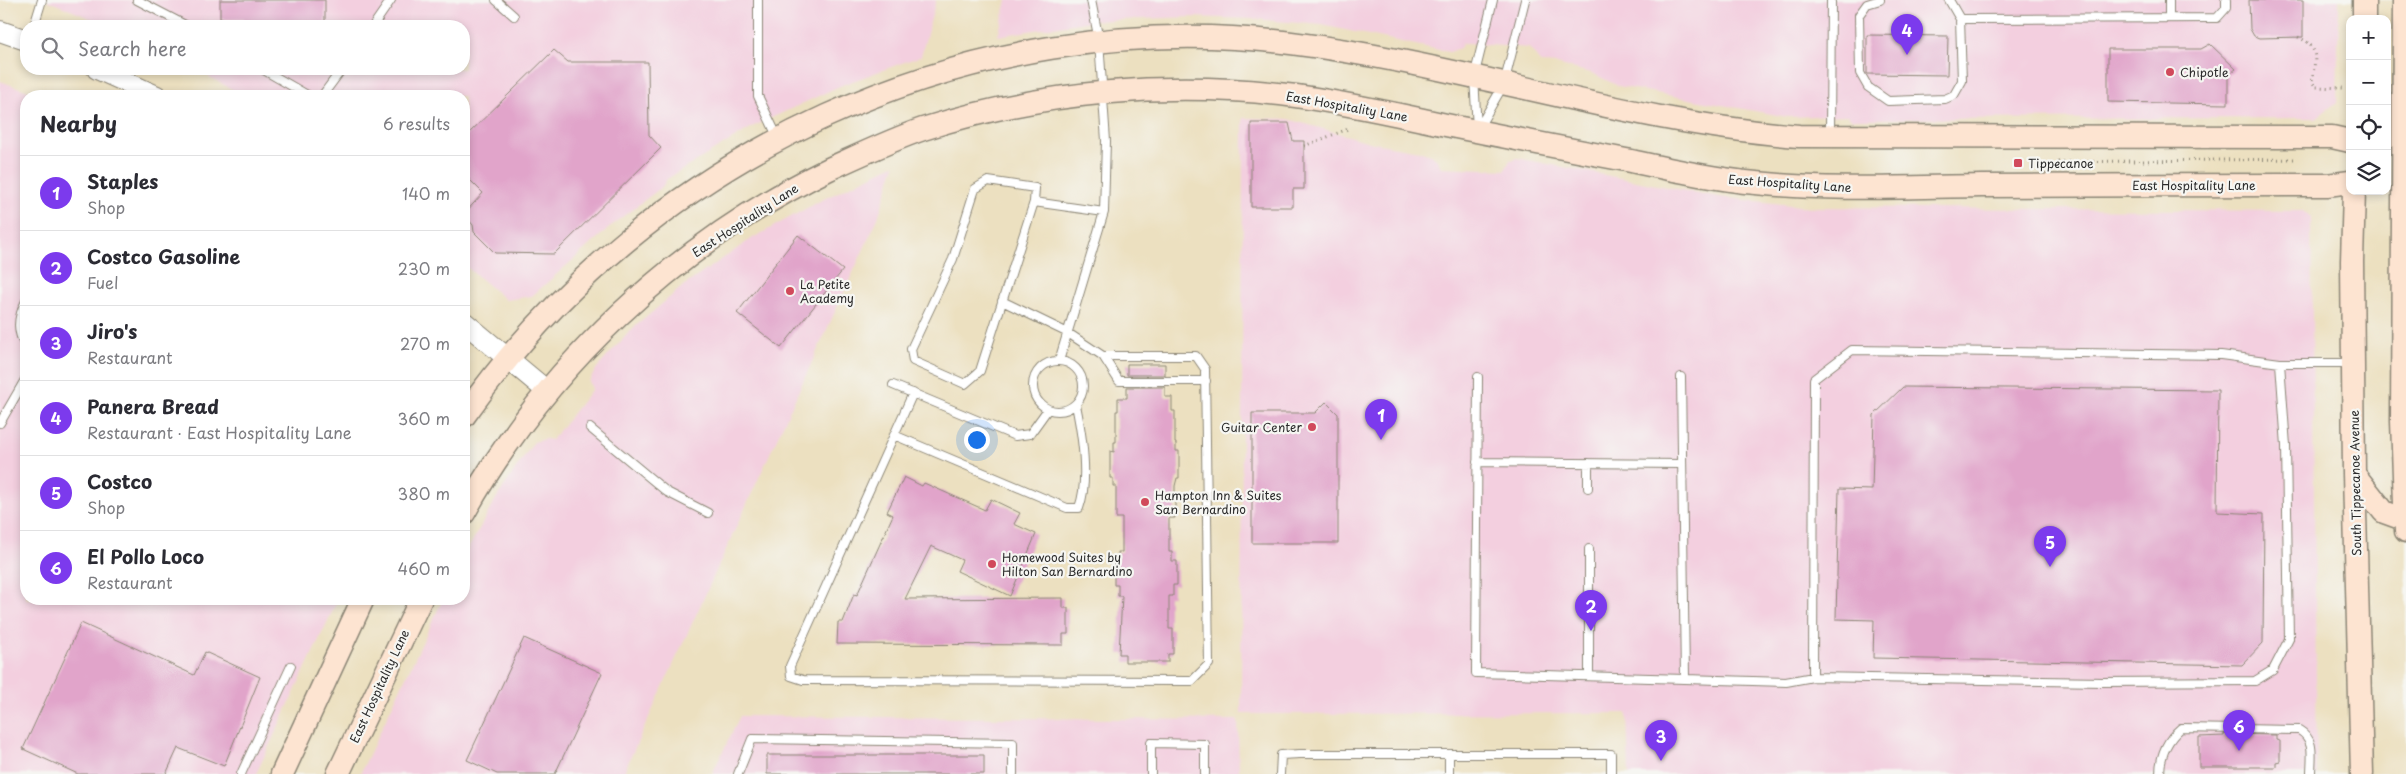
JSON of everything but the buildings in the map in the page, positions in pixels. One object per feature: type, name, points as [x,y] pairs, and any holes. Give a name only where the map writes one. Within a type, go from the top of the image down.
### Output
[{"type":"main road","points":[[2364,0],[2364,15]]},
{"type":"main road","points":[[2404,0],[2405,24],[2396,160],[2406,531]]},
{"type":"main road","points":[[470,408],[507,358],[566,294],[628,238],[693,189],[778,138],[899,86],[973,63],[1099,41],[1164,37],[1232,37],[1292,43],[1350,52],[1721,127],[1769,134],[1830,137],[2332,137],[2346,140]]},
{"type":"main road","name":"East Hospitality Lane","points":[[470,504],[494,462],[547,392],[601,332],[637,298],[682,262],[765,205],[807,180],[859,155],[918,131],[984,112],[1102,93],[1160,90],[1224,90],[1292,96],[1679,171],[1759,183],[1843,188],[2327,185],[2346,183]]},
{"type":"main road","name":"South Tippecanoe Avenue","points":[[2354,195],[2354,474],[2362,774]]},
{"type":"main road","points":[[2354,474],[2384,512],[2406,520]]},
{"type":"main road","points":[[282,774],[360,605]]},
{"type":"main road","name":"East Hospitality Lane","points":[[338,774],[418,605]]},
{"type":"street","points":[[0,31],[20,38]]},
{"type":"street","points":[[110,75],[144,90]]},
{"type":"street","points":[[470,327],[547,392]]},
{"type":"lane","points":[[36,20],[42,0]]},
{"type":"lane","points":[[137,0],[175,20]]},
{"type":"lane","points":[[377,20],[392,0]]},
{"type":"lane","points":[[496,0],[514,16]]},
{"type":"lane","points":[[758,0],[758,96],[778,138]]},
{"type":"lane","points":[[1059,360],[1104,212],[1106,141],[1099,41],[1092,0]]},
{"type":"lane","points":[[1477,131],[1474,77],[1493,0]]},
{"type":"lane","points":[[1477,131],[1504,84],[1525,0]]},
{"type":"lane","points":[[1830,0],[1830,137]]},
{"type":"lane","points":[[1880,0],[1866,4],[1860,15],[1860,73],[1868,87],[1888,100],[1945,99],[1954,96],[1962,81],[1960,19],[1949,0]]},
{"type":"lane","points":[[2169,0],[2169,18]]},
{"type":"lane","points":[[1960,19],[2217,18],[2226,8],[2226,0]]},
{"type":"lane","points":[[272,75],[299,90]]},
{"type":"lane","points":[[326,90],[338,75]]},
{"type":"lane","points":[[988,181],[1035,188],[1034,202],[980,372],[965,384],[913,361],[911,349],[953,258],[975,189],[988,181]]},
{"type":"lane","points":[[1034,202],[1104,212]]},
{"type":"lane","points":[[1002,301],[1068,333],[1102,356],[1119,381],[1206,382]]},
{"type":"lane","points":[[20,319],[20,334]]},
{"type":"lane","points":[[1813,677],[1814,379],[1852,350],[2221,355],[2280,363],[2353,363]]},
{"type":"lane","points":[[913,393],[790,666],[791,676],[803,680],[1192,681],[1209,664],[1205,369],[1196,356],[1102,356]]},
{"type":"lane","points":[[1059,360],[1069,363],[1077,369],[1082,377],[1084,387],[1082,397],[1076,405],[1058,412],[1040,404],[1034,395],[1032,385],[1041,367],[1049,362],[1059,360]]},
{"type":"lane","points":[[1478,377],[1476,673],[1786,682],[1813,677],[2103,682],[2255,681],[2273,670],[2289,639],[2286,446],[2280,363]]},
{"type":"lane","points":[[1681,377],[1685,679]]},
{"type":"lane","points":[[893,385],[1015,436],[1030,434],[1048,409]]},
{"type":"lane","points":[[0,423],[20,388]]},
{"type":"lane","points":[[894,435],[1067,508],[1079,508],[1084,495],[1081,428],[1076,405]]},
{"type":"lane","points":[[590,428],[667,492],[708,513]]},
{"type":"lane","points":[[1477,462],[1681,464]]},
{"type":"lane","points":[[1588,464],[1588,488]]},
{"type":"lane","points":[[1589,548],[1589,676]]},
{"type":"lane","points":[[241,774],[291,666]]},
{"type":"lane","points":[[2160,774],[2160,759],[2171,736],[2181,728],[2298,730],[2306,734],[2312,742],[2311,774]]},
{"type":"lane","points":[[738,774],[752,739],[1013,742],[1013,774]]},
{"type":"lane","points":[[1151,774],[1151,744],[1205,744],[1205,774]]},
{"type":"lane","points":[[1449,754],[1449,774]]},
{"type":"lane","points":[[1280,774],[1281,755],[1449,754],[1611,754],[1612,774]]},
{"type":"path","points":[[2298,37],[2310,43],[2314,49],[2312,82],[2316,87],[2344,88]]},
{"type":"path","points":[[1304,146],[1348,129]]},
{"type":"path","points":[[2058,162],[2301,159]]},
{"type":"shaded area","points":[[46,0],[936,0],[921,56],[842,85],[754,126],[667,179],[662,187],[617,221],[532,296],[506,300],[470,270],[470,90],[233,90],[206,75],[470,75],[470,20],[94,20]]},
{"type":"shaded area","points":[[1007,0],[2339,0],[2337,102],[2316,118],[1852,119],[1847,115],[1788,117],[1618,86],[1594,74],[1557,64],[1541,63],[1529,48],[1463,43],[1460,48],[1449,52],[1322,25],[1254,19],[1189,17],[1091,21],[998,36]]},
{"type":"shaded area","points":[[0,81],[25,90],[20,90],[20,605],[335,605],[256,774],[0,774]]},
{"type":"shaded area","points":[[1243,118],[1288,119],[1373,143],[1419,151],[1435,157],[1441,167],[1505,170],[1510,160],[1517,158],[1718,197],[1809,207],[2303,211],[2311,218],[2317,774],[1629,774],[1627,713],[1241,714]]},
{"type":"shaded area","points":[[895,164],[878,218],[623,774],[360,774],[440,605],[470,605],[470,545],[497,497],[534,442],[545,439],[552,440],[592,389],[589,381],[597,368],[631,330],[682,287],[751,239],[818,202]]},
{"type":"shaded area","points":[[740,716],[1238,720],[1239,774],[712,774]]},
{"type":"place","name":"Panera Bread","points":[[1907,55]]},
{"type":"place","name":"Chipotle","points":[[2170,72]]},
{"type":"place","name":"Tippecanoe","points":[[2018,163]]},
{"type":"place","name":"La Petite Academy","points":[[790,291]]},
{"type":"place","name":"Guitar Center","points":[[1312,427]]},
{"type":"place","name":"Staples","points":[[1381,440]]},
{"type":"place","name":"Hampton Inn & Suites San Bernardino","points":[[1145,502]]},
{"type":"place","name":"Homewood Suites by Hilton San Bernardino","points":[[992,564]]},
{"type":"place","name":"Costco","points":[[2050,567]]},
{"type":"place","name":"Costco Gasoline","points":[[1591,631]]},
{"type":"place","name":"El Pollo Loco","points":[[2239,751]]},
{"type":"place","name":"Jiro's","points":[[1661,761]]}]
